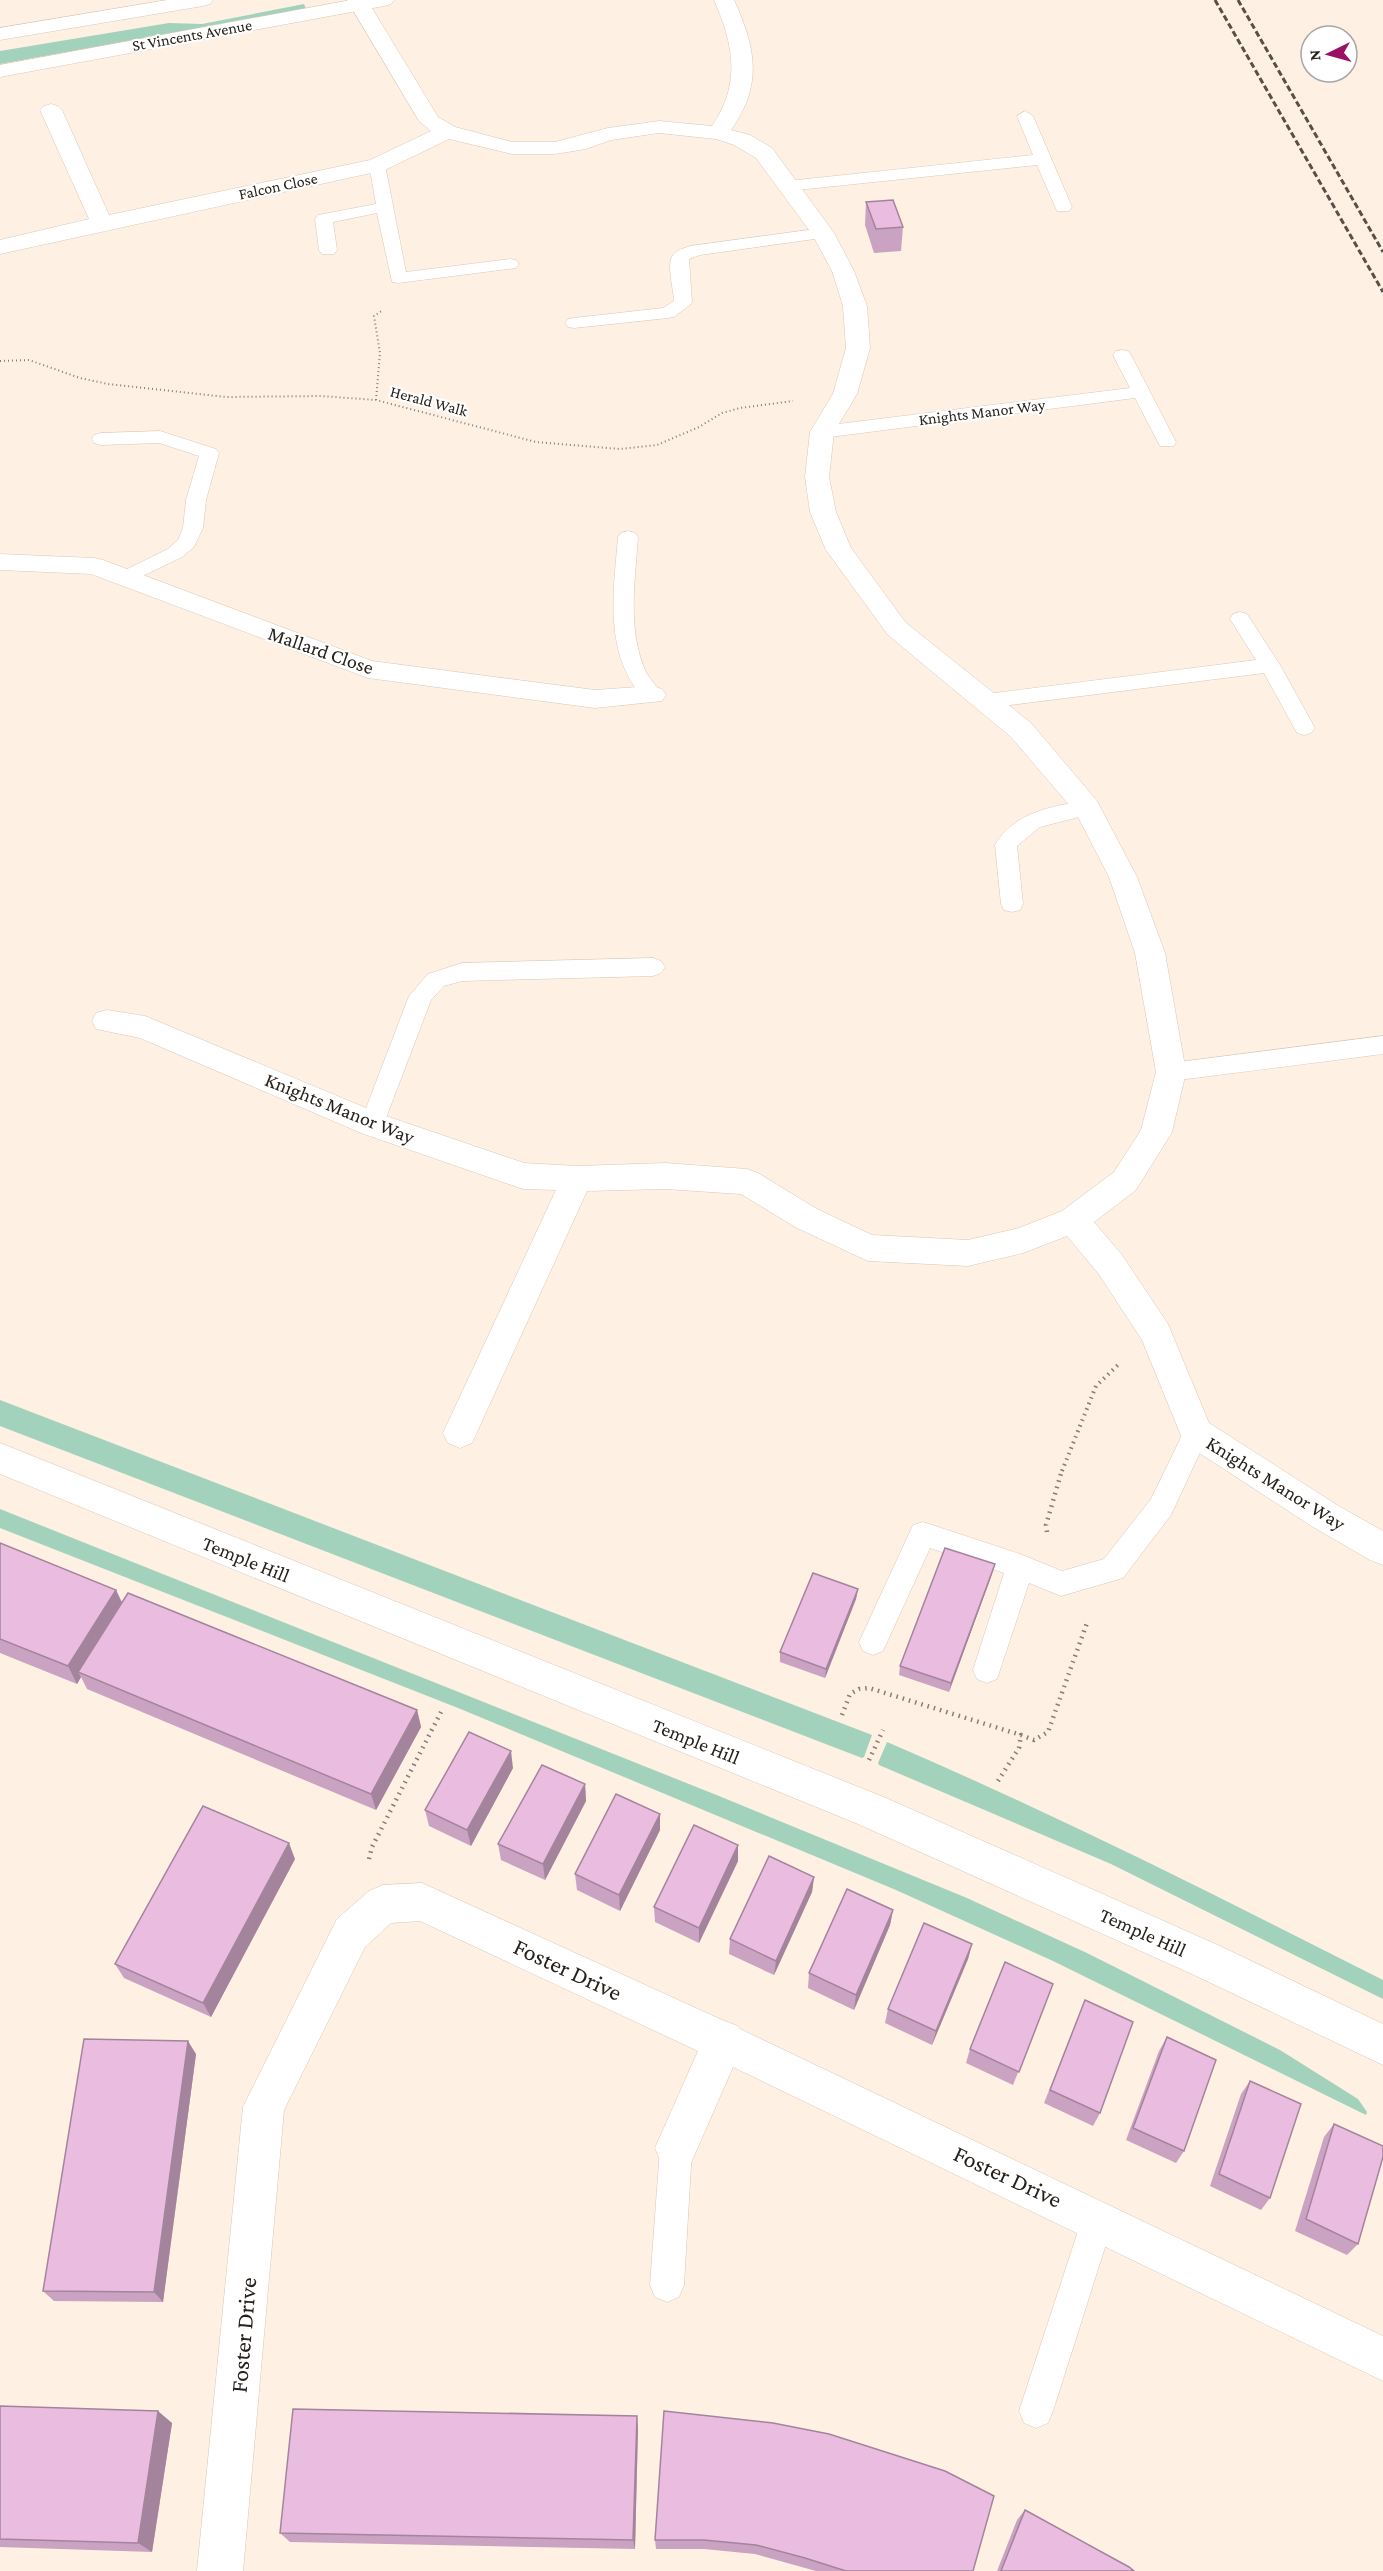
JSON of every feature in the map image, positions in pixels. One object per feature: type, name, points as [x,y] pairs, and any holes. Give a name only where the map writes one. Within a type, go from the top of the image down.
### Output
[{"type":"street","name":"St Vincents Avenue","points":[[0,34],[203,0]]},
{"type":"street","points":[[718,133],[735,107],[742,79],[741,49],[724,0]]},
{"type":"street","name":"St Vincents Avenue","points":[[0,71],[367,2]]},
{"type":"street","name":"Knights Manor Way","points":[[107,1021],[145,1027],[372,1124],[523,1176],[577,1179],[665,1176],[747,1182],[806,1218],[868,1248],[968,1253],[1023,1240],[1073,1220],[1125,1181],[1156,1132],[1171,1072],[1150,953],[1123,877],[1087,808],[1021,730],[897,629],[839,550],[823,512],[817,477],[822,432],[845,394],[858,348],[855,306],[843,271],[823,233],[764,153],[742,140],[718,133],[659,128],[608,134],[578,144],[512,148],[488,144],[447,132],[430,121],[367,2]]},
{"type":"street","points":[[51,110],[102,223]]},
{"type":"street","name":"Falcon Close","points":[[0,247],[377,165],[447,132]]},
{"type":"street","name":"Mallard Close","points":[[0,562],[94,566],[369,669],[595,699],[652,695]]},
{"type":"street","points":[[460,1433],[577,1179]]},
{"type":"street","name":"Knights Manor Way","points":[[1073,1220],[1110,1264],[1156,1334],[1196,1432],[1325,1516],[1383,1549]]},
{"type":"street","name":"Temple Hill","points":[[0,1458],[556,1685],[872,1810],[1206,1960],[1383,2045]]},
{"type":"street","name":"Foster Drive","points":[[220,2571],[264,2108],[351,1933],[383,1904],[422,1902],[724,2040],[1098,2219],[1383,2359]]},
{"type":"street","points":[[676,2148],[724,2040]]},
{"type":"lane","points":[[1025,116],[1063,207]]},
{"type":"lane","points":[[788,186],[1043,159]]},
{"type":"lane","points":[[377,165],[398,278],[510,264]]},
{"type":"lane","points":[[328,250],[324,219],[384,207]]},
{"type":"lane","points":[[574,323],[678,309],[683,303],[684,291],[677,267],[681,256],[696,250],[823,233]]},
{"type":"lane","points":[[1122,356],[1167,442]]},
{"type":"lane","name":"Knights Manor Way","points":[[822,432],[1142,392]]},
{"type":"lane","points":[[101,439],[160,437],[209,453],[196,500],[193,528],[187,543],[175,553],[126,578]]},
{"type":"lane","points":[[628,537],[623,616],[626,644],[636,673],[652,695]]},
{"type":"lane","points":[[1240,619],[1270,665],[1304,728]]},
{"type":"lane","points":[[987,701],[1270,665]]},
{"type":"lane","points":[[1012,904],[1006,845],[1017,830],[1039,818],[1087,808]]},
{"type":"lane","points":[[372,1124],[422,996],[435,980],[462,972],[652,967]]},
{"type":"lane","points":[[1171,1072],[1383,1045]]},
{"type":"lane","points":[[873,1642],[923,1534],[1020,1566],[1061,1584],[1113,1569],[1161,1507],[1196,1432]]},
{"type":"lane","points":[[987,1670],[1020,1566]]},
{"type":"lane","points":[[666,2285],[676,2148]]},
{"type":"lane","points":[[1036,2411],[1098,2219]]},
{"type":"path","points":[[376,399],[380,353],[374,316],[390,306],[398,278]]},
{"type":"path","name":"Herald Walk","points":[[0,361],[28,360],[80,378],[108,384],[226,397],[321,396],[376,399],[536,442],[620,449],[657,445],[699,427],[722,413],[740,408],[845,394]]},
{"type":"path","points":[[842,1715],[850,1694],[859,1689],[869,1688],[1021,1735]]},
{"type":"path","points":[[372,1847],[441,1712]]},
{"type":"path","points":[[871,1757],[883,1730]]},
{"type":"path","points":[[998,1781],[1019,1748]]},
{"type":"green space","points":[[304,4],[306,9],[0,64],[0,51],[169,23],[202,24]]},
{"type":"green space","points":[[0,1400],[872,1735],[864,1757],[0,1426]]},
{"type":"green space","points":[[0,1509],[719,1796],[967,1898],[1087,1953],[1280,2050],[1358,2099],[1367,2112],[1366,2115],[1053,1961],[896,1890],[458,1708],[0,1528]]},
{"type":"green space","points":[[887,1742],[1075,1827],[1383,1980],[1383,1999],[1111,1864],[879,1765]]},
{"type":"building","points":[[893,200],[903,227],[876,229],[866,202]]},
{"type":"building","points":[[0,1543],[116,1590],[68,1666],[0,1639]]},
{"type":"building","points":[[945,1548],[995,1564],[951,1683],[900,1666]]},
{"type":"building","points":[[813,1573],[858,1589],[826,1669],[780,1652]]},
{"type":"building","points":[[128,1593],[417,1710],[371,1794],[78,1672]]},
{"type":"building","points":[[469,1732],[511,1751],[467,1830],[425,1810]]},
{"type":"building","points":[[542,1765],[585,1784],[543,1864],[498,1844]]},
{"type":"building","points":[[616,1794],[660,1814],[619,1895],[575,1874]]},
{"type":"building","points":[[203,1806],[289,1843],[203,2003],[115,1964]]},
{"type":"building","points":[[694,1825],[738,1845],[699,1928],[654,1907]]},
{"type":"building","points":[[769,1856],[814,1877],[776,1961],[730,1939]]},
{"type":"building","points":[[847,1889],[893,1910],[856,1995],[809,1973]]},
{"type":"building","points":[[924,1923],[972,1944],[936,2031],[888,2009]]},
{"type":"building","points":[[1005,1962],[1053,1984],[1019,2072],[970,2049]]},
{"type":"building","points":[[1085,2000],[1133,2022],[1100,2113],[1050,2090]]},
{"type":"building","points":[[1167,2037],[1216,2060],[1184,2151],[1133,2128]]},
{"type":"building","points":[[84,2039],[188,2041],[154,2292],[43,2291]]},
{"type":"building","points":[[1250,2081],[1301,2104],[1270,2198],[1219,2174]]},
{"type":"building","points":[[1334,2124],[1383,2146],[1383,2157],[1358,2244],[1306,2219]]},
{"type":"building","points":[[0,2406],[158,2411],[138,2543],[0,2539]]},
{"type":"building","points":[[293,2409],[637,2416],[633,2540],[280,2533]]},
{"type":"building","points":[[664,2411],[773,2423],[829,2434],[945,2471],[994,2496],[973,2571],[846,2571],[756,2545],[704,2540],[655,2540]]},
{"type":"building","points":[[1025,2510],[1129,2567],[1134,2571],[1001,2571]]},
{"type":"railway","points":[[1215,0],[1383,292]]},
{"type":"railway","points":[[1238,0],[1383,252]]}]
